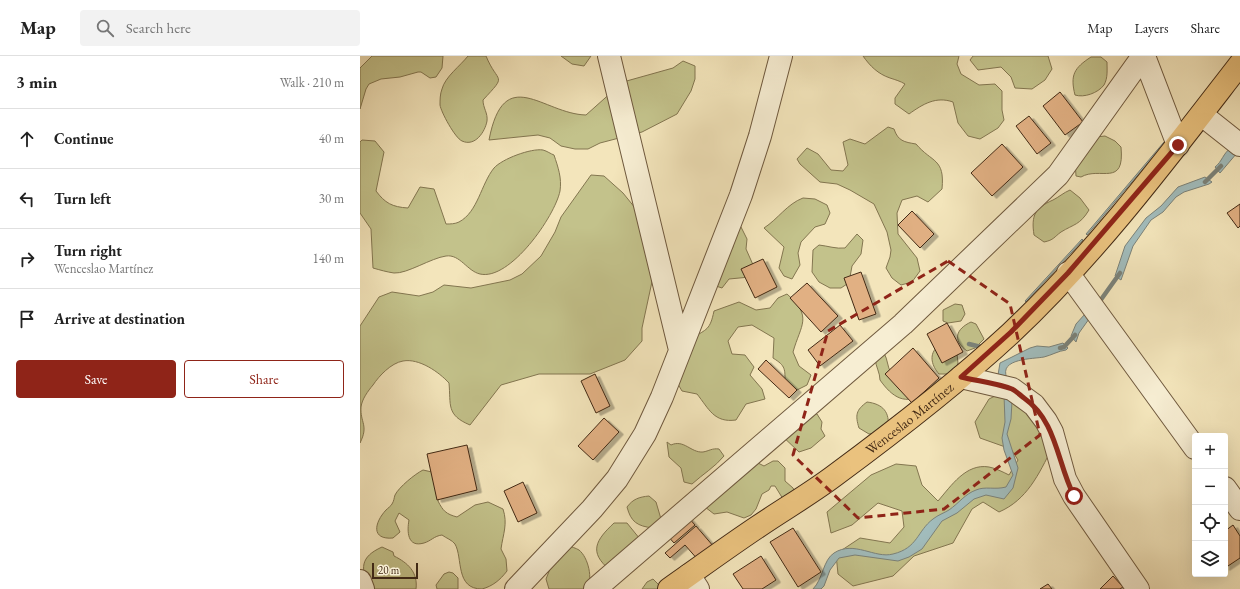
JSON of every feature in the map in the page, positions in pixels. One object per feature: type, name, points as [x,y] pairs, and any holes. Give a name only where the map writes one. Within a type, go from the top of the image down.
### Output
[{"type":"main road","name":"Wenceslao Martínez","points":[[669,589],[693,582],[833,477],[961,377],[1011,332],[1068,273],[1178,145],[1240,64]]},
{"type":"street","points":[[609,56],[680,350]]},
{"type":"street","points":[[516,589],[592,509],[617,479],[645,434],[741,195],[760,136],[781,56]]},
{"type":"street","points":[[1143,56],[1178,145]]},
{"type":"street","points":[[595,589],[903,324],[1058,175],[1143,56]]},
{"type":"street","points":[[1202,114],[1240,146]]},
{"type":"street","points":[[1068,273],[1192,444]]},
{"type":"street","points":[[961,377],[1012,389],[1034,405],[1052,432],[1065,479],[1074,496],[1138,589]]},
{"type":"street","points":[[1228,492],[1240,509]]},
{"type":"street","points":[[360,581],[363,589]]},
{"type":"highlighted area","points":[[948,261],[1010,304],[1040,435],[944,509],[858,518],[793,455],[828,331]]},
{"type":"shaded area","points":[[372,56],[443,56],[442,68],[436,77],[430,78],[421,72],[418,72],[400,77],[381,79],[369,84],[360,109],[360,68]]},
{"type":"shaded area","points":[[468,56],[486,56],[498,79],[496,86],[483,100],[487,118],[484,130],[479,137],[471,142],[462,141],[459,139],[452,130],[440,105],[440,95],[446,80]]},
{"type":"shaded area","points":[[561,56],[591,56],[584,66],[572,64]]},
{"type":"shaded area","points":[[863,56],[959,56],[957,64],[961,74],[979,85],[995,84],[1002,91],[1002,110],[1004,120],[998,128],[980,139],[968,136],[958,123],[953,102],[941,100],[930,102],[909,114],[895,104],[895,98],[905,84],[878,72]]},
{"type":"shaded area","points":[[973,56],[1048,56],[1052,69],[1045,80],[1032,89],[1015,88],[1011,77],[1001,67],[978,70],[970,60]]},
{"type":"shaded area","points":[[1091,57],[1101,57],[1107,62],[1107,74],[1104,85],[1091,94],[1082,96],[1075,95],[1073,77],[1077,69]]},
{"type":"shaded area","points":[[683,61],[695,66],[695,79],[691,91],[677,114],[642,132],[600,143],[588,149],[575,149],[561,146],[550,138],[538,135],[489,140],[496,116],[504,103],[515,98],[527,98],[570,113],[586,115],[623,82],[673,68]]},
{"type":"shaded area","points":[[888,127],[894,129],[897,136],[902,140],[916,144],[936,162],[939,166],[942,179],[942,189],[928,202],[917,196],[902,200],[897,213],[898,234],[917,258],[920,271],[912,282],[901,285],[892,278],[886,268],[891,250],[887,232],[874,204],[837,184],[820,182],[800,164],[797,159],[807,148],[818,154],[831,170],[843,171],[848,165],[843,142],[850,139],[865,144]]},
{"type":"shaded area","points":[[1105,136],[1115,141],[1121,147],[1121,160],[1119,167],[1115,172],[1088,174],[1081,177],[1076,176],[1075,160],[1096,137]]},
{"type":"shaded area","points":[[362,140],[375,141],[384,152],[376,191],[383,199],[389,204],[408,208],[420,187],[434,189],[446,224],[454,224],[459,222],[471,212],[494,168],[503,161],[524,152],[543,150],[554,155],[560,177],[560,191],[550,216],[540,230],[517,257],[504,268],[492,273],[480,274],[471,270],[459,260],[451,256],[446,256],[399,273],[384,271],[373,268],[371,229],[360,213],[360,142]]},
{"type":"shaded area","points":[[591,175],[604,176],[623,193],[640,214],[653,277],[642,328],[642,341],[625,360],[590,374],[539,374],[501,385],[470,425],[462,421],[453,413],[450,403],[449,383],[445,379],[434,370],[422,364],[409,361],[399,362],[394,364],[382,374],[364,398],[361,412],[364,432],[360,443],[360,326],[379,297],[392,292],[419,296],[433,292],[444,285],[471,288],[510,280],[522,274],[541,256],[555,232],[561,217]]},
{"type":"shaded area","points":[[1070,190],[1080,198],[1089,210],[1086,215],[1076,224],[1052,239],[1044,242],[1034,235],[1033,222],[1038,209]]},
{"type":"shaded area","points":[[803,198],[815,199],[827,205],[830,213],[825,224],[815,227],[801,242],[798,253],[800,265],[792,279],[784,276],[779,268],[784,247],[764,228],[792,204]]},
{"type":"shaded area","points":[[740,225],[747,239],[746,249],[754,267],[750,277],[729,279],[722,288],[716,286],[722,263],[733,247],[732,237]]},
{"type":"shaded area","points":[[857,234],[863,240],[861,254],[852,266],[847,284],[841,288],[830,288],[819,282],[812,272],[813,250],[819,245],[845,248]]},
{"type":"shaded area","points":[[787,294],[800,309],[802,315],[803,321],[793,352],[799,366],[811,375],[807,385],[797,390],[785,384],[784,368],[773,358],[774,338],[752,325],[738,327],[728,341],[732,354],[745,355],[754,367],[750,375],[762,389],[765,399],[746,404],[736,420],[728,420],[717,417],[713,414],[697,394],[682,391],[675,379],[692,338],[709,326],[714,311],[739,302],[756,310],[770,308],[778,298]]},
{"type":"shaded area","points":[[955,304],[962,305],[965,314],[961,321],[948,323],[943,321],[943,310]]},
{"type":"shaded area","points":[[971,322],[976,324],[984,339],[975,348],[967,351],[959,343],[958,335],[962,328]]},
{"type":"shaded area","points":[[936,348],[957,354],[958,363],[956,369],[947,374],[939,374],[932,361]]},
{"type":"shaded area","points":[[884,353],[891,373],[924,380],[925,392],[912,399],[906,399],[900,398],[889,391],[880,380],[875,359]]},
{"type":"shaded area","points":[[1009,389],[1021,397],[1052,448],[1037,477],[1025,493],[1009,507],[999,512],[983,502],[972,509],[953,543],[914,556],[893,576],[853,586],[838,574],[836,554],[860,538],[890,543],[904,527],[902,511],[878,503],[852,525],[831,533],[827,512],[871,475],[896,464],[916,466],[922,485],[938,501],[960,477],[973,469],[989,467],[1009,475],[1018,460],[1011,449],[980,438],[975,422],[989,399]]},
{"type":"shaded area","points":[[867,402],[881,407],[888,417],[888,428],[882,432],[869,434],[859,428],[857,413]]},
{"type":"shaded area","points":[[809,412],[817,414],[822,422],[821,429],[825,436],[811,448],[799,452],[779,433]]},
{"type":"shaded area","points":[[667,442],[671,445],[684,445],[699,452],[719,449],[724,456],[692,484],[684,482],[681,468],[669,457]]},
{"type":"shaded area","points":[[773,461],[778,461],[785,468],[785,481],[793,488],[796,494],[783,499],[775,486],[771,486],[769,490],[762,494],[756,509],[751,515],[744,518],[727,512],[714,514],[705,507],[756,462],[764,466]]},
{"type":"shaded area","points":[[423,470],[432,472],[439,496],[438,501],[443,510],[450,515],[457,517],[475,505],[488,502],[503,509],[505,529],[501,549],[506,559],[507,571],[493,584],[482,589],[473,588],[468,584],[461,572],[455,544],[442,535],[424,543],[414,543],[409,538],[409,520],[399,513],[395,521],[400,532],[393,538],[386,538],[378,533],[377,525],[379,520],[386,510],[392,505],[397,492],[416,474]]},
{"type":"shaded area","points":[[649,496],[656,502],[661,519],[653,528],[643,526],[633,520],[627,507],[636,499]]},
{"type":"shaded area","points":[[614,523],[627,523],[644,544],[610,570],[603,564],[599,557],[597,546],[603,535]]},
{"type":"shaded area","points":[[567,545],[579,550],[585,558],[590,575],[590,580],[586,589],[549,589],[546,579],[552,564]]},
{"type":"shaded area","points":[[382,547],[393,552],[394,556],[408,565],[414,573],[416,589],[370,589],[365,575],[364,564],[369,555]]},
{"type":"shaded area","points":[[449,572],[453,573],[458,578],[458,589],[437,589],[436,585],[444,574]]},
{"type":"shaded area","points":[[653,579],[663,589],[642,589],[647,582]]},
{"type":"water","points":[[1164,142],[1165,143],[1087,235],[1086,234]]},
{"type":"water","points":[[1231,148],[1237,153],[1220,173],[1215,167],[1226,152]]},
{"type":"water","points":[[1205,177],[1212,182],[1184,192],[1176,197],[1163,212],[1151,220],[1133,246],[1121,280],[1115,276],[1125,246],[1146,218],[1161,206],[1178,187]]},
{"type":"water","points":[[1082,239],[1083,240],[1026,302],[1025,301]]},
{"type":"water","points":[[1085,314],[1089,319],[1079,333],[1076,342],[1071,336],[1076,324]]},
{"type":"water","points":[[1063,343],[1068,348],[1066,350],[1044,357],[1026,359],[1012,363],[1006,371],[1007,378],[998,375],[1000,363],[1030,348],[1037,346],[1049,347]]},
{"type":"water","points":[[1004,395],[1012,401],[1011,419],[1007,434],[1018,468],[1013,488],[1004,499],[986,495],[974,499],[957,513],[942,521],[922,549],[909,557],[898,561],[855,555],[839,558],[830,570],[824,586],[821,589],[813,589],[819,580],[827,560],[834,553],[849,548],[886,555],[901,551],[908,548],[933,519],[949,510],[972,492],[979,489],[1006,487],[1013,475],[1004,450],[1002,438],[1005,422]]},
{"type":"building","points":[[1060,92],[1083,122],[1065,135],[1043,106]]},
{"type":"building","points":[[1029,116],[1051,143],[1037,154],[1016,126]]},
{"type":"building","points":[[1002,144],[1023,167],[992,196],[971,173]]},
{"type":"building","points":[[1240,204],[1240,226],[1238,228],[1227,213]]},
{"type":"building","points":[[912,211],[934,234],[920,248],[898,225]]},
{"type":"building","points":[[763,259],[777,287],[755,298],[741,269]]},
{"type":"building","points":[[861,272],[876,314],[859,320],[844,278]]},
{"type":"building","points":[[807,283],[838,316],[821,332],[790,298]]},
{"type":"building","points":[[947,323],[963,352],[942,363],[927,334]]},
{"type":"building","points":[[840,325],[853,341],[820,366],[808,350]]},
{"type":"building","points":[[913,348],[939,378],[912,403],[885,374]]},
{"type":"building","points":[[766,360],[797,390],[789,398],[758,369]]},
{"type":"building","points":[[595,374],[610,406],[596,413],[581,381]]},
{"type":"building","points":[[604,418],[619,432],[593,460],[578,446]]},
{"type":"building","points":[[467,445],[477,490],[437,500],[427,454]]},
{"type":"building","points":[[523,482],[537,513],[518,522],[504,491]]},
{"type":"building","points":[[687,516],[695,525],[674,543],[666,534]]},
{"type":"building","points":[[1233,525],[1240,536],[1240,558],[1228,566],[1228,541],[1228,529]]},
{"type":"building","points":[[696,526],[714,547],[699,561],[685,545],[670,558],[665,553]]},
{"type":"building","points":[[793,528],[821,572],[798,587],[770,542]]},
{"type":"building","points":[[761,556],[776,580],[762,589],[743,589],[733,574]]},
{"type":"building","points":[[1113,576],[1123,587],[1120,589],[1100,589]]},
{"type":"building","points":[[1048,584],[1052,589],[1040,589]]},
{"type":"waterway","points":[[1205,182],[1221,166]]},
{"type":"waterway","points":[[1100,301],[1120,273]]},
{"type":"waterway","points":[[1060,348],[1064,347],[1075,335]]},
{"type":"waterway","points":[[969,344],[981,347]]},
{"type":"route","points":[[1074,496],[1065,479],[1052,432],[1034,405],[1012,389],[961,377],[1011,332],[1077,264],[1178,145]]}]
